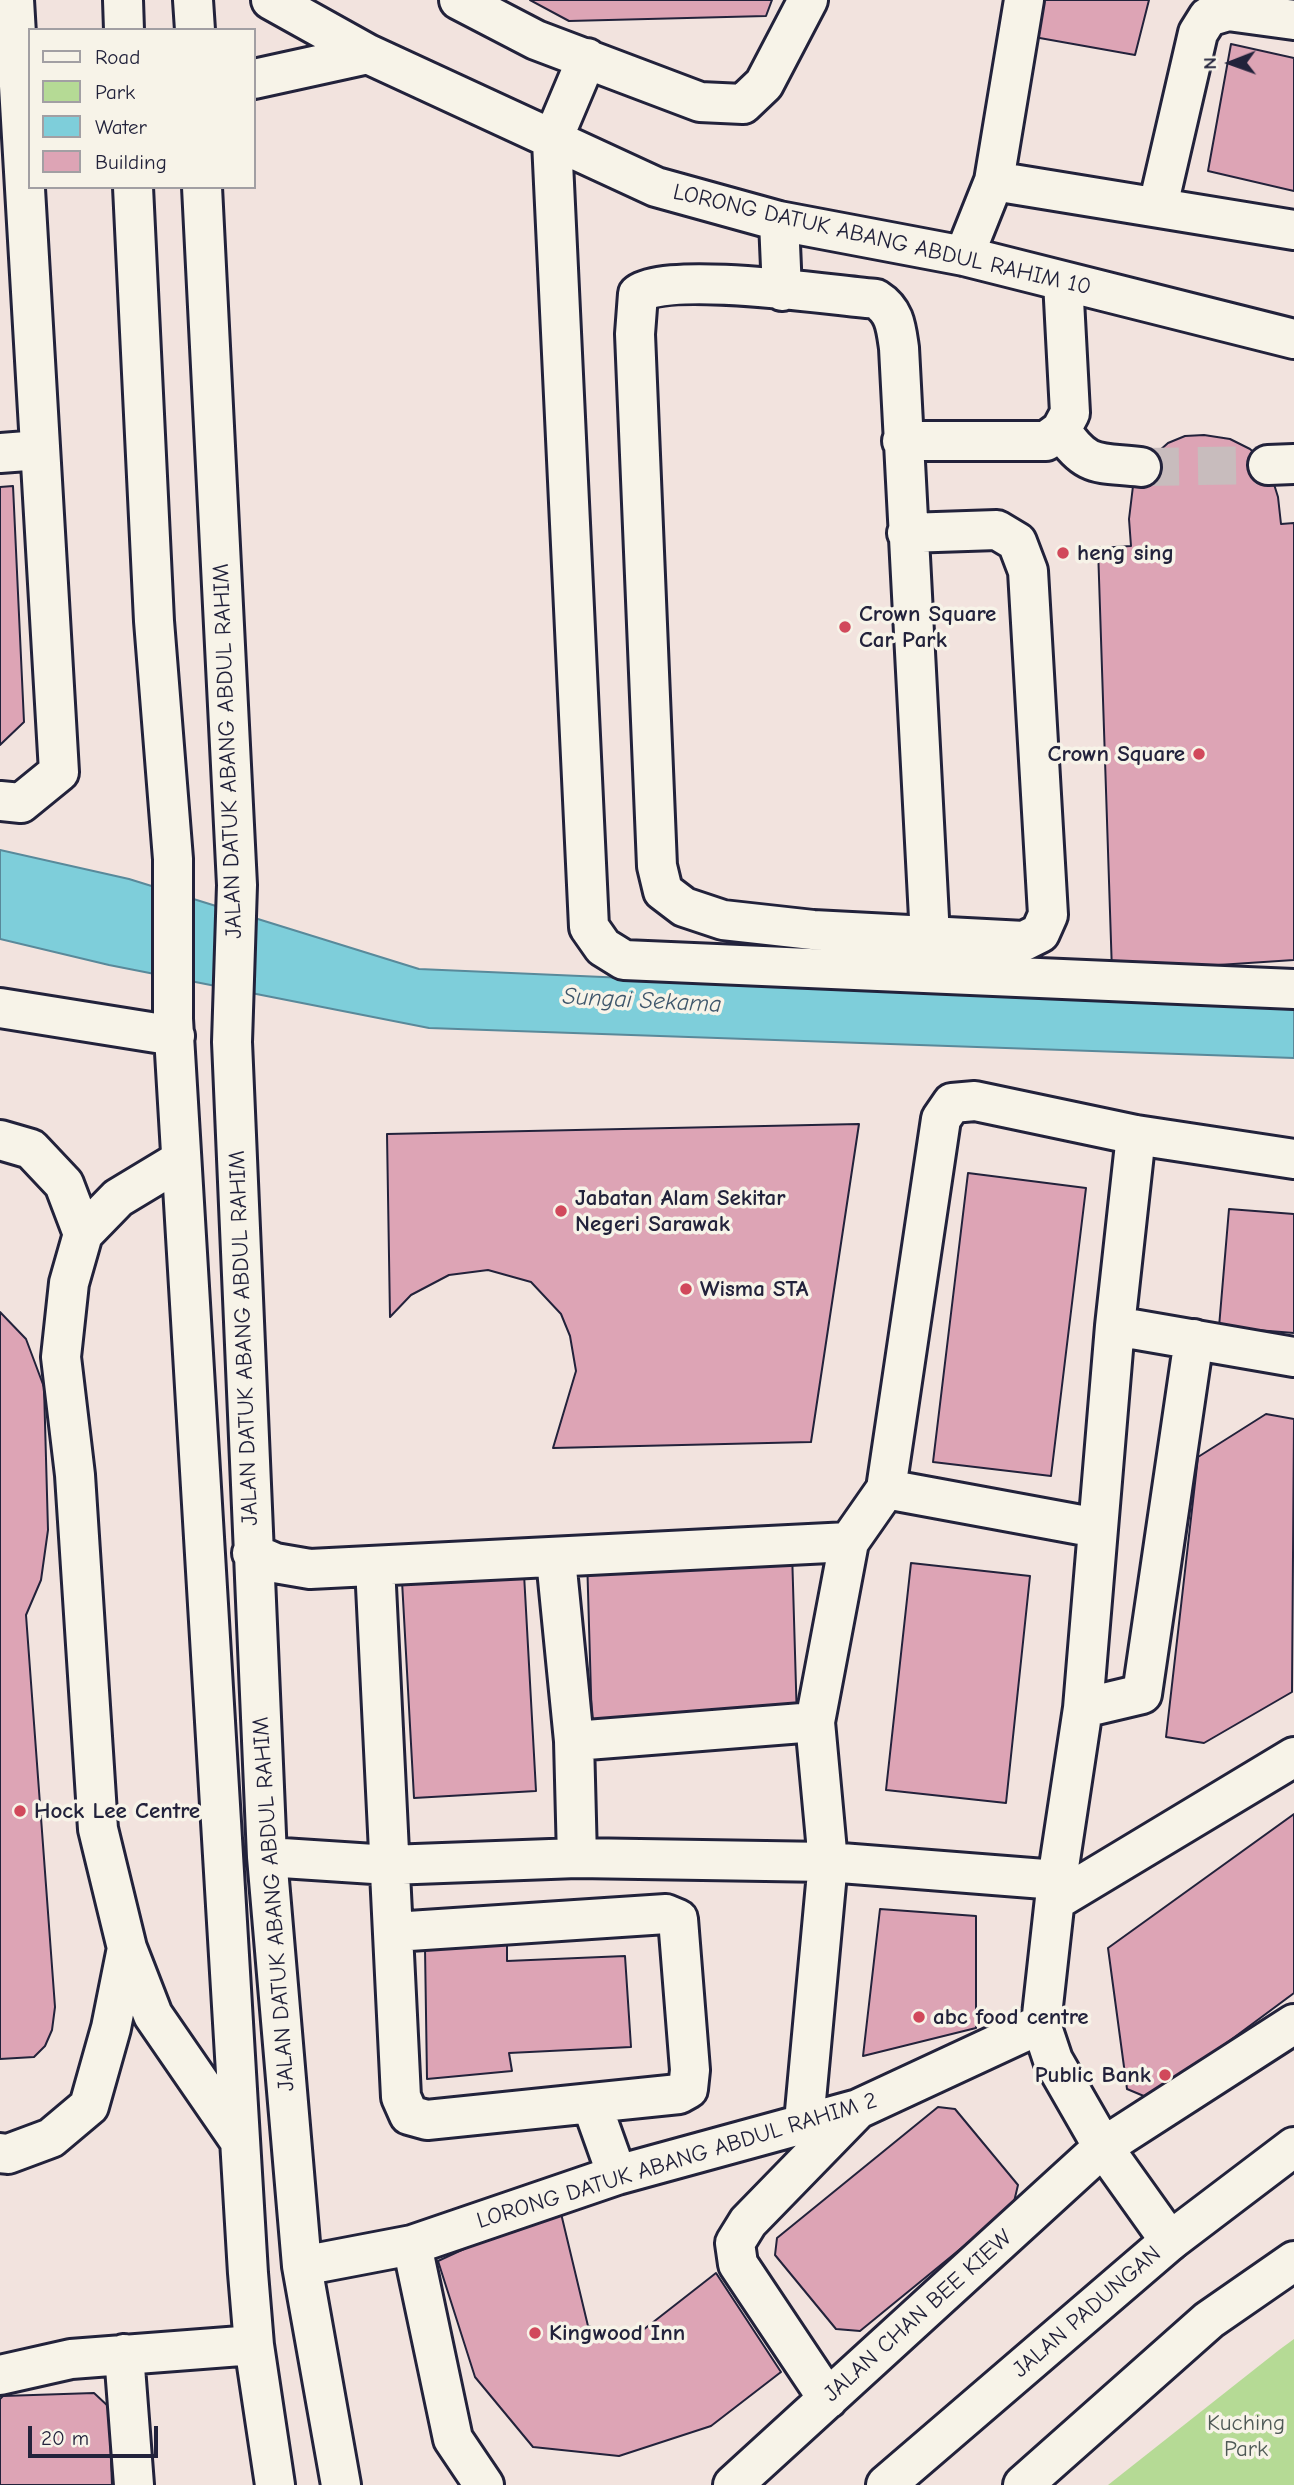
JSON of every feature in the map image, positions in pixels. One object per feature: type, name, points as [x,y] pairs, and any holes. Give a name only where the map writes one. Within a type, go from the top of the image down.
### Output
[{"type":"street","points":[[0,802],[21,803],[59,772],[16,87],[14,0]]},
{"type":"street","points":[[123,0],[124,28]]},
{"type":"street","points":[[193,0],[195,28]]},
{"type":"street","name":"LORONG DATUK ABANG ABDUL RAHIM 10","points":[[271,0],[368,54],[656,187],[779,221],[964,256],[1294,339]]},
{"type":"street","points":[[466,1],[536,40],[701,102],[743,104],[764,84],[808,0]]},
{"type":"street","points":[[964,256],[994,181],[1024,0]]},
{"type":"street","points":[[1158,205],[1198,33],[1208,17],[1228,10],[1294,20]]},
{"type":"street","points":[[256,79],[368,54]]},
{"type":"street","points":[[587,58],[552,141],[589,927],[603,947],[624,960],[1294,989]]},
{"type":"street","points":[[994,181],[1158,205],[1294,230]]},
{"type":"street","name":"JALAN DATUK ABANG ABDUL RAHIM","points":[[133,189],[154,621],[173,859],[174,1028],[181,1160],[239,2140],[254,2344],[275,2485]]},
{"type":"street","name":"JALAN DATUK ABANG ABDUL RAHIM","points":[[202,189],[237,885],[232,1042],[267,1857],[302,2266],[341,2485]]},
{"type":"street","points":[[779,221],[782,291]]},
{"type":"street","points":[[902,441],[1046,441],[1061,430],[1070,413],[1063,281]]},
{"type":"street","points":[[907,533],[997,530],[1017,542],[1028,571],[1048,915],[1040,933],[1024,941],[930,937],[723,920],[684,907],[663,891],[657,866],[635,334],[638,294],[648,287],[688,284],[876,299],[887,306],[895,320],[899,348],[902,441],[907,533],[930,937]]},
{"type":"street","points":[[1061,430],[1079,455],[1087,460],[1141,467]]},
{"type":"street","points":[[0,453],[40,450]]},
{"type":"street","points":[[0,1008],[174,1028]]},
{"type":"street","points":[[804,2122],[828,1862],[815,1722],[849,1542],[886,1489],[941,1119],[952,1103],[975,1101],[1136,1135],[1294,1159]]},
{"type":"street","points":[[1136,1135],[1115,1325],[1083,1708],[1056,1890],[1041,2024],[1053,2060],[1103,2147],[1170,2241]]},
{"type":"street","points":[[0,1140],[31,1149],[64,1184],[83,1234]]},
{"type":"street","points":[[181,1160],[118,1198],[83,1234],[69,1283],[61,1357],[75,1475],[98,1829],[127,1948],[153,2015],[239,2140]]},
{"type":"street","points":[[1115,1325],[1294,1357]]},
{"type":"street","points":[[1083,1708],[1142,1694],[1194,1339]]},
{"type":"street","points":[[886,1489],[1097,1528]]},
{"type":"street","points":[[252,1553],[275,1563],[310,1569],[556,1559],[849,1542]]},
{"type":"street","points":[[556,1559],[574,1741],[577,1858]]},
{"type":"street","points":[[375,1566],[401,2097],[408,2115],[427,2120],[592,2105],[679,2094],[688,2089],[690,2070],[678,1919],[666,1914],[394,1932]]},
{"type":"street","points":[[574,1741],[815,1722]]},
{"type":"street","points":[[267,1857],[389,1865],[577,1858],[828,1862],[1056,1890],[1294,1757]]},
{"type":"street","points":[[3,2151],[51,2138],[89,2106],[111,2028],[127,1948]]},
{"type":"street","name":"LORONG DATUK ABANG ABDUL RAHIM 2","points":[[302,2266],[411,2245],[617,2175],[858,2109],[1041,2024]]},
{"type":"street","name":"JALAN CHAN BEE KIEW","points":[[733,2485],[1103,2147],[1294,2024]]},
{"type":"street","points":[[592,2105],[617,2175]]},
{"type":"street","points":[[828,2399],[738,2264],[735,2242],[748,2222],[858,2109]]},
{"type":"street","name":"JALAN PADUNGAN","points":[[886,2485],[1170,2241],[1294,2147]]},
{"type":"street","points":[[411,2245],[453,2439],[484,2485]]},
{"type":"street","points":[[1023,2485],[1209,2320],[1294,2261]]},
{"type":"street","points":[[0,2375],[71,2359],[254,2344]]},
{"type":"street","points":[[124,2354],[134,2485]]},
{"type":"green space","name":"Kuching Park","points":[[1294,2339],[1294,2485],[1108,2485],[1279,2350]]},
{"type":"water","name":"Sungai Sekama","points":[[0,850],[129,879],[419,969],[1294,1007],[1294,1058],[429,1028],[109,965],[0,939]]},
{"type":"building","points":[[530,0],[772,0],[766,16],[569,21]]},
{"type":"building","points":[[1042,0],[1149,0],[1135,55],[1034,37]]},
{"type":"building","points":[[1231,44],[1294,58],[1294,191],[1208,171]]},
{"type":"building","name":"Crown Square","points":[[1204,435],[1230,439],[1250,449],[1268,465],[1278,497],[1281,524],[1294,523],[1294,960],[1112,972],[1098,548],[1131,546],[1129,519],[1133,486],[1141,467],[1168,443],[1185,436]]},
{"type":"building","points":[[13,486],[24,722],[0,745],[0,487]]},
{"type":"building","name":"Wisma STA","points":[[859,1124],[811,1442],[553,1448],[576,1371],[570,1336],[561,1314],[531,1282],[488,1270],[449,1275],[411,1295],[390,1317],[387,1134]]},
{"type":"building","points":[[968,1173],[1086,1188],[1051,1476],[933,1462]]},
{"type":"building","points":[[1229,1209],[1294,1214],[1294,1333],[1219,1327]]},
{"type":"building","name":"Hock Lee Centre","points":[[0,1312],[26,1339],[44,1387],[48,1530],[41,1580],[26,1615],[55,2007],[52,2030],[45,2046],[34,2057],[0,2059]]},
{"type":"building","points":[[1266,1414],[1294,1419],[1292,1692],[1204,1743],[1166,1737],[1198,1457]]},
{"type":"building","points":[[792,1551],[797,1721],[592,1728],[587,1557]]},
{"type":"building","points":[[911,1563],[1030,1576],[1006,1803],[886,1790]]},
{"type":"building","points":[[524,1574],[536,1791],[414,1798],[402,1581]]},
{"type":"building","points":[[1294,1814],[1294,1993],[1151,2099],[1127,2089],[1108,1948]]},
{"type":"building","points":[[880,1909],[976,1916],[976,2028],[863,2056]]},
{"type":"building","points":[[507,1943],[507,1961],[625,1956],[631,2047],[509,2053],[512,2071],[427,2079],[425,1948]]},
{"type":"building","points":[[938,2107],[955,2109],[1018,2185],[1013,2206],[860,2331],[836,2329],[775,2255],[777,2238]]},
{"type":"building","name":"Kingwood Inn","points":[[559,2205],[588,2326],[629,2341],[716,2273],[781,2372],[711,2426],[619,2456],[533,2447],[475,2377],[438,2261]]},
{"type":"building","points":[[94,2393],[109,2407],[112,2485],[0,2485],[0,2399],[3,2396]]},
{"type":"tunnel","points":[[1141,467],[1268,465]]},
{"type":"place","name":"heng sing","points":[[1063,553]]},
{"type":"place","name":"Crown Square Car Park","points":[[845,627]]},
{"type":"place","name":"Crown Square","points":[[1199,754]]},
{"type":"place","name":"Jabatan Alam Sekitar Negeri Sarawak","points":[[561,1211]]},
{"type":"place","name":"Wisma STA","points":[[686,1289]]},
{"type":"place","name":"Hock Lee Centre","points":[[20,1811]]},
{"type":"place","name":"abc food centre","points":[[919,2017]]},
{"type":"place","name":"Public Bank","points":[[1165,2075]]},
{"type":"place","name":"Kingwood Inn","points":[[535,2333]]}]
